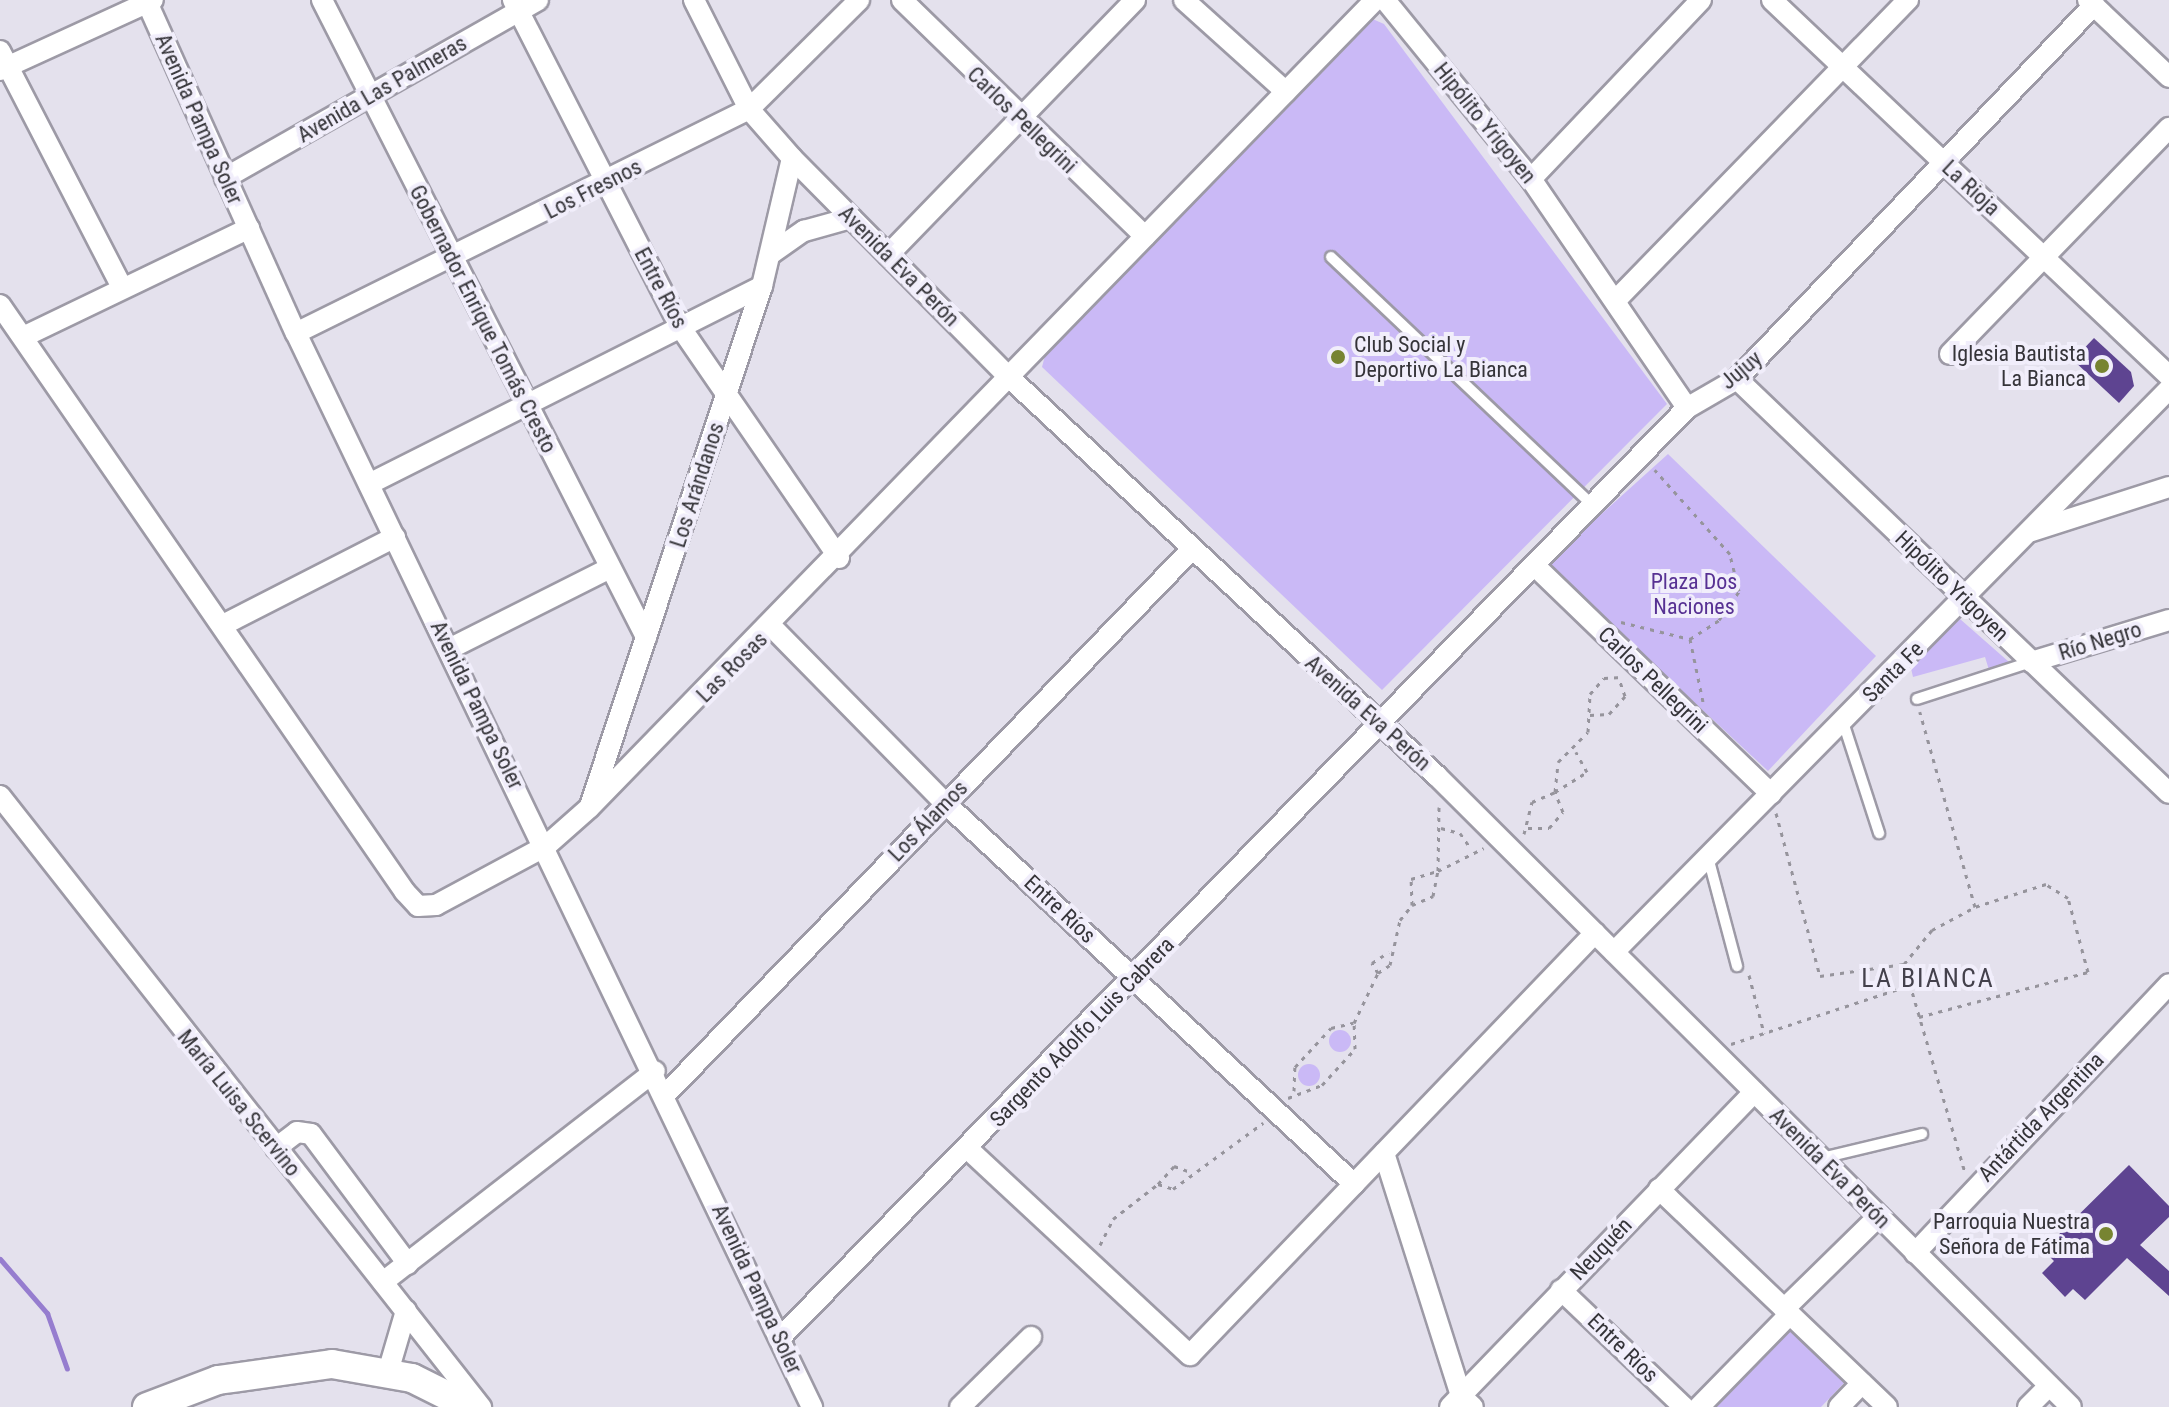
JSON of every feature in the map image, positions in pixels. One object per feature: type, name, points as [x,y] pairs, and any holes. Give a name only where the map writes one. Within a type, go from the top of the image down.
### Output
[{"type":"main road","points":[[147,1407],[277,1366],[388,1372],[470,1407]]},
{"type":"street","points":[[122,287],[3,62],[149,0]]},
{"type":"street","name":"Avenida Pampa Soler","points":[[149,0],[296,333],[655,1071],[812,1407]]},
{"type":"street","name":"Gobernador Enrique Tomás Cresto","points":[[322,0],[608,569],[646,637]]},
{"type":"street","name":"Avenida Las Palmeras","points":[[225,178],[370,96],[516,5],[538,0]]},
{"type":"street","name":"Avenida Eva Perón","points":[[694,0],[749,109],[792,158],[1011,379],[1437,776],[2071,1407]]},
{"type":"street","name":"Los Fresnos","points":[[296,333],[453,260],[749,109],[859,0]]},
{"type":"street","name":"Carlos Pellegrini","points":[[902,0],[1018,119],[1145,236]]},
{"type":"street","points":[[888,255],[1135,0]]},
{"type":"street","points":[[1184,0],[1286,92]]},
{"type":"street","name":"Las Rosas","points":[[225,624],[418,906],[436,905],[546,846],[589,808],[772,627],[1375,0]]},
{"type":"street","name":"Hipólito Yrigoyen","points":[[1385,0],[1531,179],[1687,408]]},
{"type":"street","points":[[1531,179],[1701,0]]},
{"type":"street","name":"La Rioja","points":[[1772,0],[2169,376]]},
{"type":"street","points":[[1616,300],[1908,0]]},
{"type":"street","points":[[2091,2],[2169,77]]},
{"type":"street","name":"Jujuy","points":[[1380,725],[1687,408],[1737,379],[1945,164],[2091,2]]},
{"type":"street","name":"Entre Ríos","points":[[516,5],[681,328],[726,398],[839,558]]},
{"type":"street","points":[[1950,354],[2169,128]]},
{"type":"street","name":"Los Arándanos","points":[[589,808],[762,286],[792,158]]},
{"type":"street","points":[[772,253],[804,231],[851,218]]},
{"type":"street","points":[[23,337],[249,228]]},
{"type":"street","points":[[369,484],[762,286]]},
{"type":"street","points":[[0,305],[225,624],[395,537]]},
{"type":"street","name":"Hipólito Yrigoyen","points":[[1737,379],[2169,793]]},
{"type":"street","name":"Santa Fe","points":[[1614,952],[2169,389]]},
{"type":"street","points":[[2030,532],[2169,487]]},
{"type":"street","name":"Los Álamos","points":[[665,1095],[1192,549]]},
{"type":"street","name":"Carlos Pellegrini","points":[[1535,566],[1771,794]]},
{"type":"street","points":[[449,649],[608,569]]},
{"type":"street","name":"Río Negro","points":[[2031,662],[2169,620]]},
{"type":"street","name":"Entre Ríos","points":[[772,627],[945,803],[1354,1184]]},
{"type":"street","name":"Sargento Adolfo Luis Cabrera","points":[[781,1337],[1136,979],[1380,725]]},
{"type":"street","points":[[2146,771],[2169,765]]},
{"type":"street","name":"María Luisa Scervino","points":[[0,796],[481,1407]]},
{"type":"street","points":[[968,1149],[1190,1355],[1595,933]]},
{"type":"street","name":"Antártida Argentina","points":[[1915,1253],[2167,989]]},
{"type":"street","points":[[383,1282],[655,1071]]},
{"type":"street","name":"Neuquén","points":[[1461,1403],[1561,1290],[1754,1092]]},
{"type":"street","points":[[276,1148],[297,1132],[311,1134],[408,1264]]},
{"type":"street","points":[[1384,1153],[1461,1403]]},
{"type":"street","points":[[1659,1189],[1887,1407]]},
{"type":"street","points":[[1699,1407],[1879,1216]]},
{"type":"street","name":"Entre Ríos","points":[[1561,1290],[1684,1407]]},
{"type":"street","points":[[388,1372],[406,1311]]},
{"type":"street","points":[[960,1407],[1031,1337]]},
{"type":"street","points":[[1839,1407],[1862,1383]]},
{"type":"street","points":[[2028,1407],[2049,1386]]},
{"type":"lane","points":[[1331,257],[1593,506]]},
{"type":"lane","points":[[1917,699],[2031,662]]},
{"type":"lane","points":[[1843,722],[1879,833]]},
{"type":"lane","points":[[1708,857],[1737,966]]},
{"type":"lane","points":[[1820,1158],[1922,1134]]},
{"type":"path","points":[[1585,614],[1690,639],[1719,620],[1739,591],[1733,566],[1642,455]]},
{"type":"path","points":[[1690,639],[1710,735]]},
{"type":"path","points":[[1294,1091],[1322,1085],[1355,1049],[1354,1023],[1378,973],[1390,965],[1389,952],[1412,905],[1411,879],[1438,871],[1472,850],[1505,843],[1528,828],[1549,828],[1563,812],[1555,792],[1558,762],[1575,751],[1590,715],[1590,694],[1604,678],[1619,679],[1638,665]]},
{"type":"path","points":[[1590,715],[1609,714],[1625,696],[1619,679]]},
{"type":"path","points":[[1917,699],[1975,907]]},
{"type":"path","points":[[1528,828],[1532,802],[1587,772],[1575,751]]},
{"type":"path","points":[[1412,905],[1433,896],[1438,871],[1441,828],[1437,776]]},
{"type":"path","points":[[1771,794],[1820,976],[1904,964],[1932,930],[1975,907],[2046,884],[2068,898],[2088,972],[1919,1017]]},
{"type":"path","points":[[1441,828],[1460,833],[1472,850]]},
{"type":"path","points":[[1378,973],[1372,963],[1389,952]]},
{"type":"path","points":[[1737,966],[1746,963],[1764,1033]]},
{"type":"path","points":[[1904,964],[1971,1191]]},
{"type":"path","points":[[1712,1050],[1910,985]]},
{"type":"path","points":[[1158,1184],[1173,1189],[1189,1171],[1214,1163],[1277,1112],[1294,1091],[1295,1067],[1331,1028],[1354,1023]]},
{"type":"path","points":[[1091,1263],[1113,1219],[1158,1184],[1174,1166],[1189,1171]]},
{"type":"green space","name":"Club Social y Deportivo La Bianca","points":[[1368,17],[1384,24],[1667,404],[1382,690],[1042,367],[1047,348]]},
{"type":"green space","name":"Plaza Dos Naciones","points":[[1668,454],[1876,656],[1768,771],[1546,564]]},
{"type":"green space","points":[[1960,619],[2009,662],[1989,670],[1985,657],[1913,677],[1910,664]]},
{"type":"green space","points":[[1340,1030],[1348,1033],[1351,1041],[1348,1049],[1340,1052],[1332,1049],[1329,1041],[1332,1033]]},
{"type":"green space","points":[[1309,1064],[1317,1067],[1320,1075],[1317,1083],[1309,1086],[1301,1083],[1298,1075],[1301,1067]]},
{"type":"green space","points":[[1789,1329],[1845,1382],[1821,1407],[1714,1407]]},
{"type":"building","name":"Iglesia Bautista La Bianca","points":[[2094,338],[2131,372],[2134,386],[2119,403],[2073,360]]},
{"type":"building","name":"Parroquia Nuestra Señora de Fátima","points":[[2129,1165],[2169,1206],[2169,1217],[2140,1245],[2169,1271],[2169,1296],[2127,1258],[2085,1300],[2073,1289],[2065,1297],[2042,1273],[2054,1261],[2043,1250]]},
{"type":"waterway","points":[[0,1259],[47,1313],[67,1369]]},
{"type":"place","name":"Club Social y Deportivo La Bianca","points":[[1338,357]]},
{"type":"place","name":"Iglesia Bautista La Bianca","points":[[2102,366]]},
{"type":"place","name":"Parroquia Nuestra Señora de Fátima","points":[[2106,1234]]},
{"type":"district","name":"LA BIANCA","points":[[1928,979]]}]
